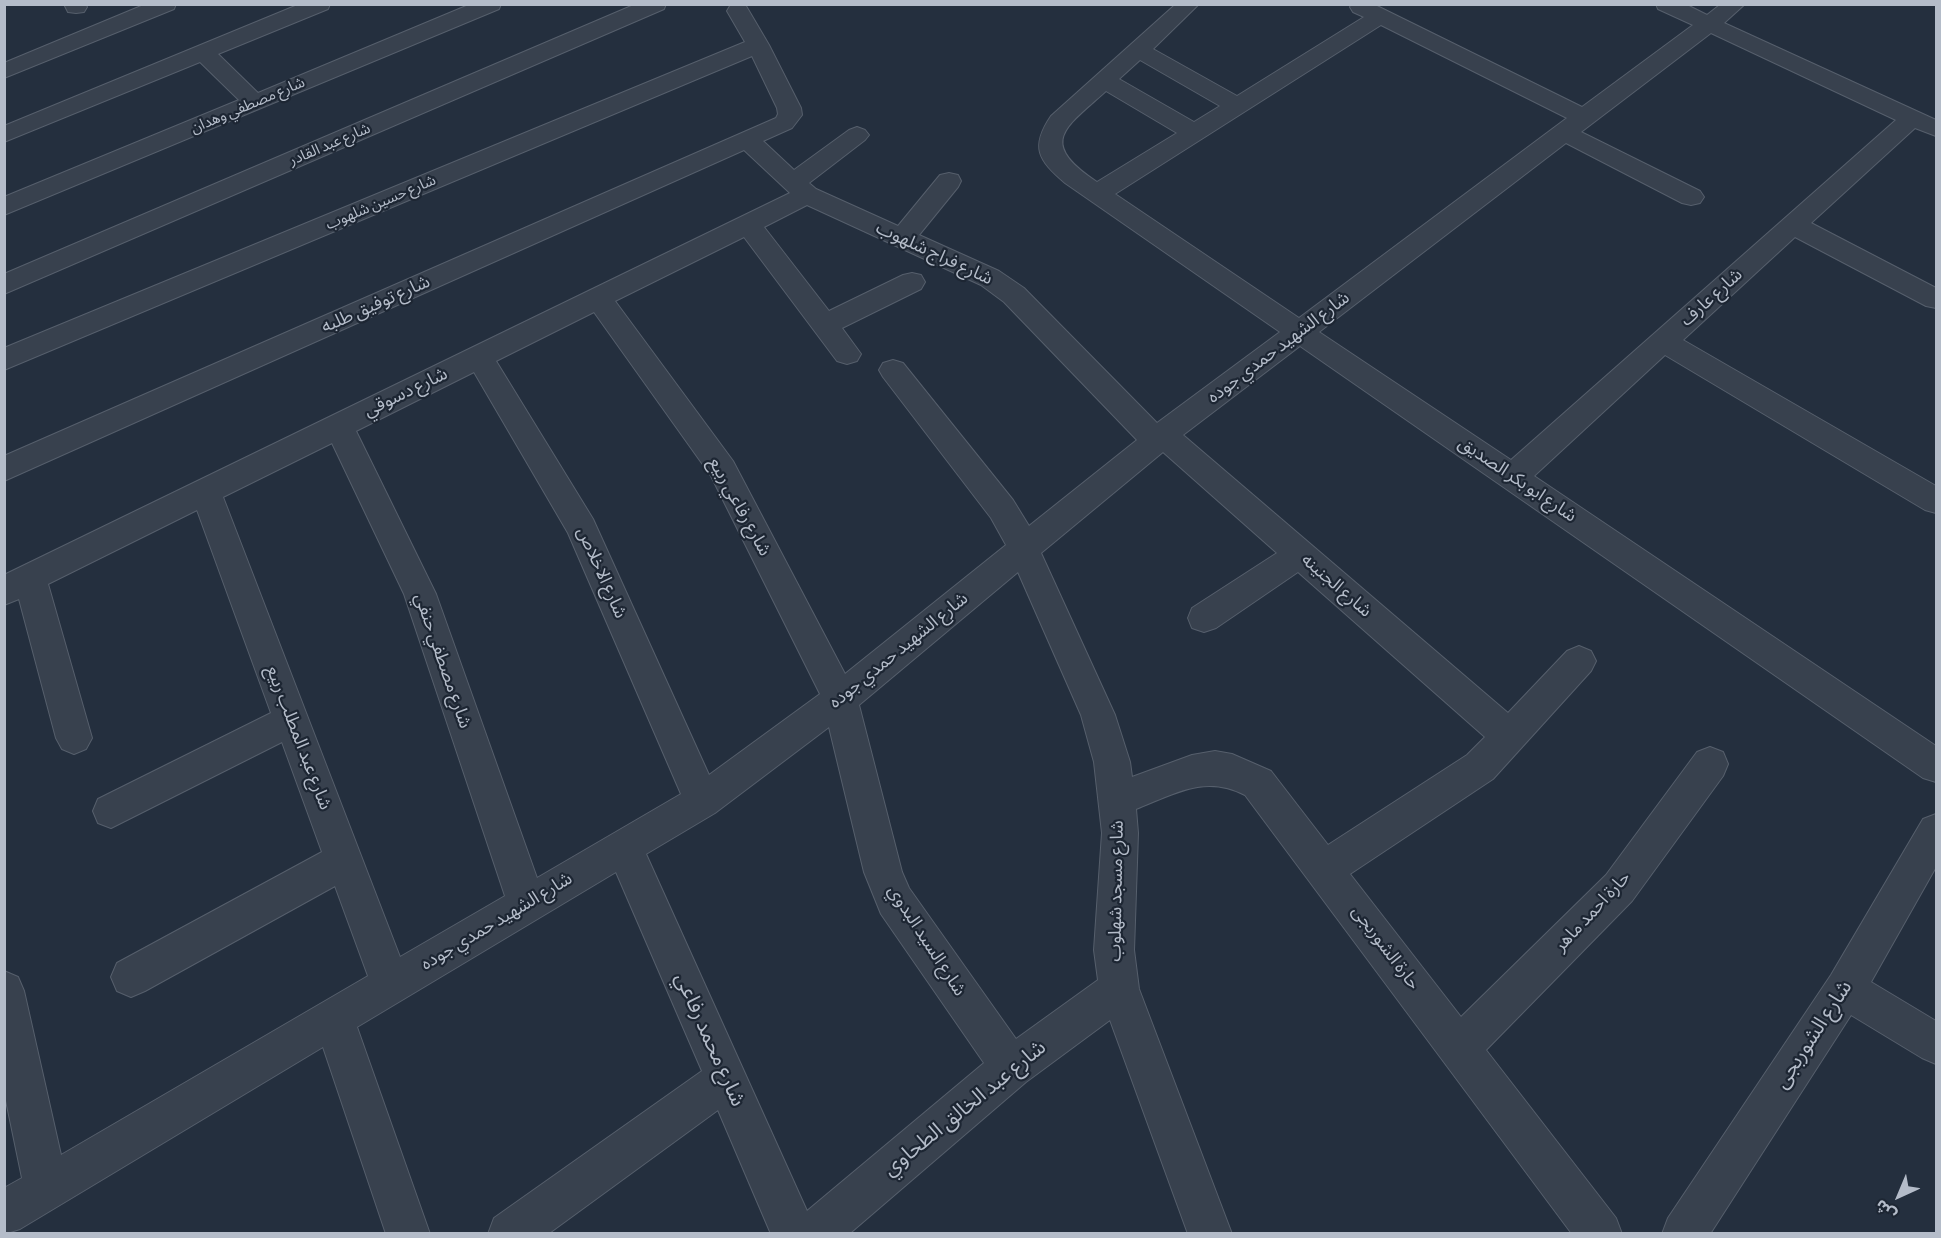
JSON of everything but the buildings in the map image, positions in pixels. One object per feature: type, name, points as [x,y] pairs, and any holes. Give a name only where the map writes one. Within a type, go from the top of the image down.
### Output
[{"type":"street","points":[[4,71],[166,4]]},
{"type":"street","points":[[4,135],[320,4]]},
{"type":"street","name":"شارع مصطفي وهدان","points":[[4,207],[491,4]]},
{"type":"street","name":"شارع عبد القادر","points":[[4,285],[656,4]]},
{"type":"street","points":[[1189,4],[1105,80],[1195,133]]},
{"type":"street","points":[[1356,4],[1575,126],[1691,197]]},
{"type":"street","points":[[1666,4],[1936,129]]},
{"type":"street","name":"شارع الشهيد حمدي جوده","points":[[4,1213],[702,801],[840,699],[1159,438],[1735,4]]},
{"type":"street","points":[[735,7],[758,45]]},
{"type":"street","points":[[1097,194],[1380,16]]},
{"type":"street","name":"شارع توفيق طلبه","points":[[4,469],[784,123],[790,115],[789,108],[758,45]]},
{"type":"street","name":"شارع حسين شلهوب","points":[[4,360],[758,45]]},
{"type":"street","points":[[1139,50],[1238,106]]},
{"type":"street","points":[[204,52],[255,103]]},
{"type":"street","name":"شارع ابو بكر الصديق","points":[[1105,80],[1059,122],[1050,138],[1053,157],[1069,173],[1936,766]]},
{"type":"street","name":"شارع عارف","points":[[1512,477],[1912,118]]},
{"type":"street","name":"شارع دسوقي","points":[[17,584],[748,224],[801,188],[857,135]]},
{"type":"street","name":"شارع فراج شلهوب","points":[[747,140],[801,188],[990,278],[1014,295],[1159,438]]},
{"type":"street","points":[[903,238],[949,181]]},
{"type":"street","points":[[748,224],[847,354]]},
{"type":"street","points":[[1793,225],[1936,299]]},
{"type":"street","points":[[825,325],[912,282]]},
{"type":"street","name":"شارع رفاعي ربيع","points":[[598,298],[722,469],[840,699]]},
{"type":"street","points":[[1664,341],[1936,501]]},
{"type":"street","name":"شارع الاخلاص","points":[[479,357],[582,528],[702,801]]},
{"type":"street","name":"شارع مسجد شهلوب","points":[[893,370],[1002,508],[1024,549],[1098,716],[1112,762],[1118,799],[1120,833],[1114,950],[1119,989],[1210,1233]]},
{"type":"street","name":"شارع مصطفي حنفي","points":[[339,426],[420,594],[527,905]]},
{"type":"street","name":"شارع الجنينه","points":[[1159,438],[1300,554],[1509,736]]},
{"type":"street","name":"شارع عبد المطلب ربيع","points":[[205,491],[391,985]]},
{"type":"street","points":[[1204,618],[1300,554]]},
{"type":"street","points":[[17,584],[74,738]]},
{"type":"street","points":[[1325,869],[1480,767],[1579,661]]},
{"type":"street","name":"شارع السيد البدوي","points":[[840,699],[883,872],[895,901],[1011,1067]]},
{"type":"street","points":[[111,811],[291,720]]},
{"type":"street","name":"حارة احمد ماهر","points":[[1460,1047],[1619,888],[1710,764]]},
{"type":"street","name":"حارة الشوربجى","points":[[1118,799],[1192,772],[1214,768],[1238,772],[1258,783],[1600,1233]]},
{"type":"street","name":"شارع الشوربجى","points":[[1684,1233],[1845,989],[1936,832]]},
{"type":"street","name":"شارع محمد رفاعي","points":[[624,847],[794,1233]]},
{"type":"street","points":[[131,977],[344,860]]},
{"type":"street","name":"شارع عبد الخالق الطحاوي","points":[[829,1228],[1011,1067],[1119,989]]},
{"type":"street","points":[[1845,989],[1936,1044]]},
{"type":"street","points":[[4,991],[46,1188]]},
{"type":"street","points":[[334,1019],[408,1233]]},
{"type":"street","points":[[510,1233],[726,1079]]}]
